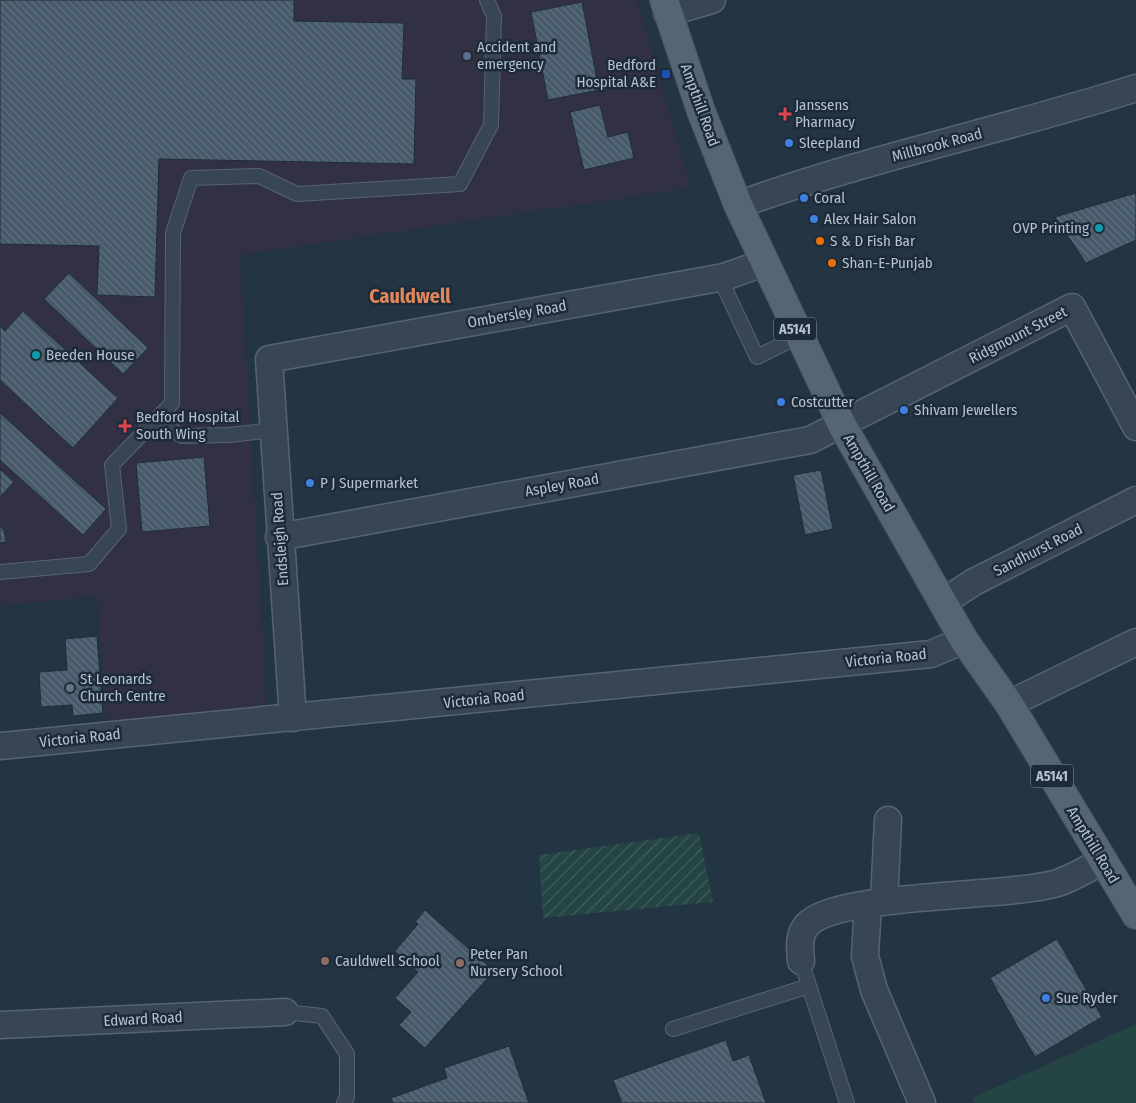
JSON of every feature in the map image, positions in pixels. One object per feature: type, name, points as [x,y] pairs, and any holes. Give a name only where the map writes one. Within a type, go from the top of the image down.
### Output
[{"type":"main road","name":"Ampthill Road","points":[[665,7],[701,111],[738,205],[842,425],[964,640],[1009,704],[1136,915]]},
{"type":"street","points":[[665,7],[712,0]]},
{"type":"street","name":"Millbrook Road","points":[[738,205],[792,186],[1084,105],[1136,88]]},
{"type":"street","name":"Ombersley Road","points":[[269,359],[720,278],[764,263]]},
{"type":"street","name":"Ridgmount Street","points":[[842,425],[1072,307],[1136,427]]},
{"type":"street","name":"Endsleigh Road","points":[[269,359],[279,537],[293,718]]},
{"type":"street","name":"Aspley Road","points":[[279,537],[810,440],[842,425]]},
{"type":"street","name":"Sandhurst Road","points":[[943,602],[974,582],[1136,500]]},
{"type":"street","name":"Victoria Road","points":[[0,746],[931,654],[964,640]]},
{"type":"street","points":[[1009,704],[1136,642]]},
{"type":"street","points":[[888,820],[876,903],[865,956],[874,990],[922,1103]]},
{"type":"street","points":[[801,961],[799,942],[806,925],[825,912],[876,903],[1010,892],[1055,884],[1102,861]]},
{"type":"street","name":"Edward Road","points":[[0,1025],[285,1012]]},
{"type":"lane","points":[[0,572],[89,564],[119,528],[112,465],[172,403],[173,233],[191,178],[259,176],[297,194],[460,184],[491,125],[494,16],[487,0]]},
{"type":"lane","points":[[720,278],[757,357],[799,336]]},
{"type":"lane","points":[[156,420],[182,436],[229,435],[273,430]]},
{"type":"lane","points":[[801,961],[847,1103]]},
{"type":"lane","points":[[673,1029],[809,986]]},
{"type":"lane","points":[[285,1012],[322,1016],[347,1054],[347,1097],[344,1103]]},
{"type":"shaded area","name":"Bedford Hospital South Wing","points":[[0,0],[637,0],[691,188],[240,255],[267,707],[106,722],[97,596],[0,606]]},
{"type":"green space","points":[[699,833],[713,902],[543,918],[539,855]]},
{"type":"green space","points":[[1136,1024],[1136,1103],[975,1103],[972,1098]]},
{"type":"building","points":[[0,0],[294,0],[294,21],[404,23],[402,79],[416,79],[414,164],[159,159],[155,297],[97,295],[99,246],[0,244]]},
{"type":"building","points":[[582,2],[599,90],[548,100],[531,12]]},
{"type":"building","points":[[600,105],[608,137],[628,132],[634,158],[584,170],[570,112]]},
{"type":"building","name":"OVP Printing","points":[[1136,193],[1136,240],[1086,263],[1055,217]]},
{"type":"building","points":[[69,273],[148,348],[123,374],[44,299]]},
{"type":"building","name":"Beeden House","points":[[23,311],[118,398],[73,448],[0,380],[0,326],[5,331]]},
{"type":"building","points":[[0,413],[106,509],[83,535],[0,460]]},
{"type":"building","points":[[204,457],[210,526],[142,532],[136,463]]},
{"type":"building","points":[[0,469],[14,482],[0,497]]},
{"type":"building","points":[[821,470],[833,529],[805,535],[793,475]]},
{"type":"building","points":[[0,526],[4,530],[6,542],[0,543]]},
{"type":"building","name":"St Leonards Church Centre","points":[[97,636],[103,713],[73,716],[72,705],[41,707],[39,672],[67,670],[65,639]]},
{"type":"building","points":[[425,910],[494,971],[425,1048],[399,1025],[411,1012],[395,998],[418,972],[395,951],[418,924],[415,922]]},
{"type":"building","name":"Sue Ryder","points":[[1057,939],[1102,1017],[1035,1057],[990,978]]},
{"type":"building","points":[[726,1040],[733,1061],[749,1055],[766,1103],[622,1103],[613,1080]]},
{"type":"building","points":[[509,1046],[529,1103],[393,1103],[391,1098],[447,1078],[444,1068]]},
{"type":"place","name":"Accident and emergency","points":[[467,56]]},
{"type":"place","name":"Bedford Hospital A&E","points":[[666,74]]},
{"type":"place","name":"Janssens Pharmacy","points":[[785,114]]},
{"type":"place","name":"Sleepland","points":[[789,143]]},
{"type":"place","name":"Coral","points":[[804,198]]},
{"type":"place","name":"Alex Hair Salon","points":[[814,219]]},
{"type":"place","name":"OVP Printing","points":[[1099,228]]},
{"type":"place","name":"S & D Fish Bar","points":[[820,241]]},
{"type":"place","name":"Shan-E-Punjab","points":[[832,263]]},
{"type":"place","name":"Beeden House","points":[[36,355]]},
{"type":"place","name":"Costcutter","points":[[781,402]]},
{"type":"place","name":"Shivam Jewellers","points":[[904,410]]},
{"type":"place","name":"Bedford Hospital South Wing","points":[[125,426]]},
{"type":"place","name":"P J Supermarket","points":[[310,483]]},
{"type":"place","name":"St Leonards Church Centre","points":[[70,688]]},
{"type":"place","name":"Cauldwell School","points":[[325,961]]},
{"type":"place","name":"Peter Pan Nursery School","points":[[460,963]]},
{"type":"place","name":"Sue Ryder","points":[[1046,998]]},
{"type":"district","name":"Cauldwell","points":[[410,296]]}]
